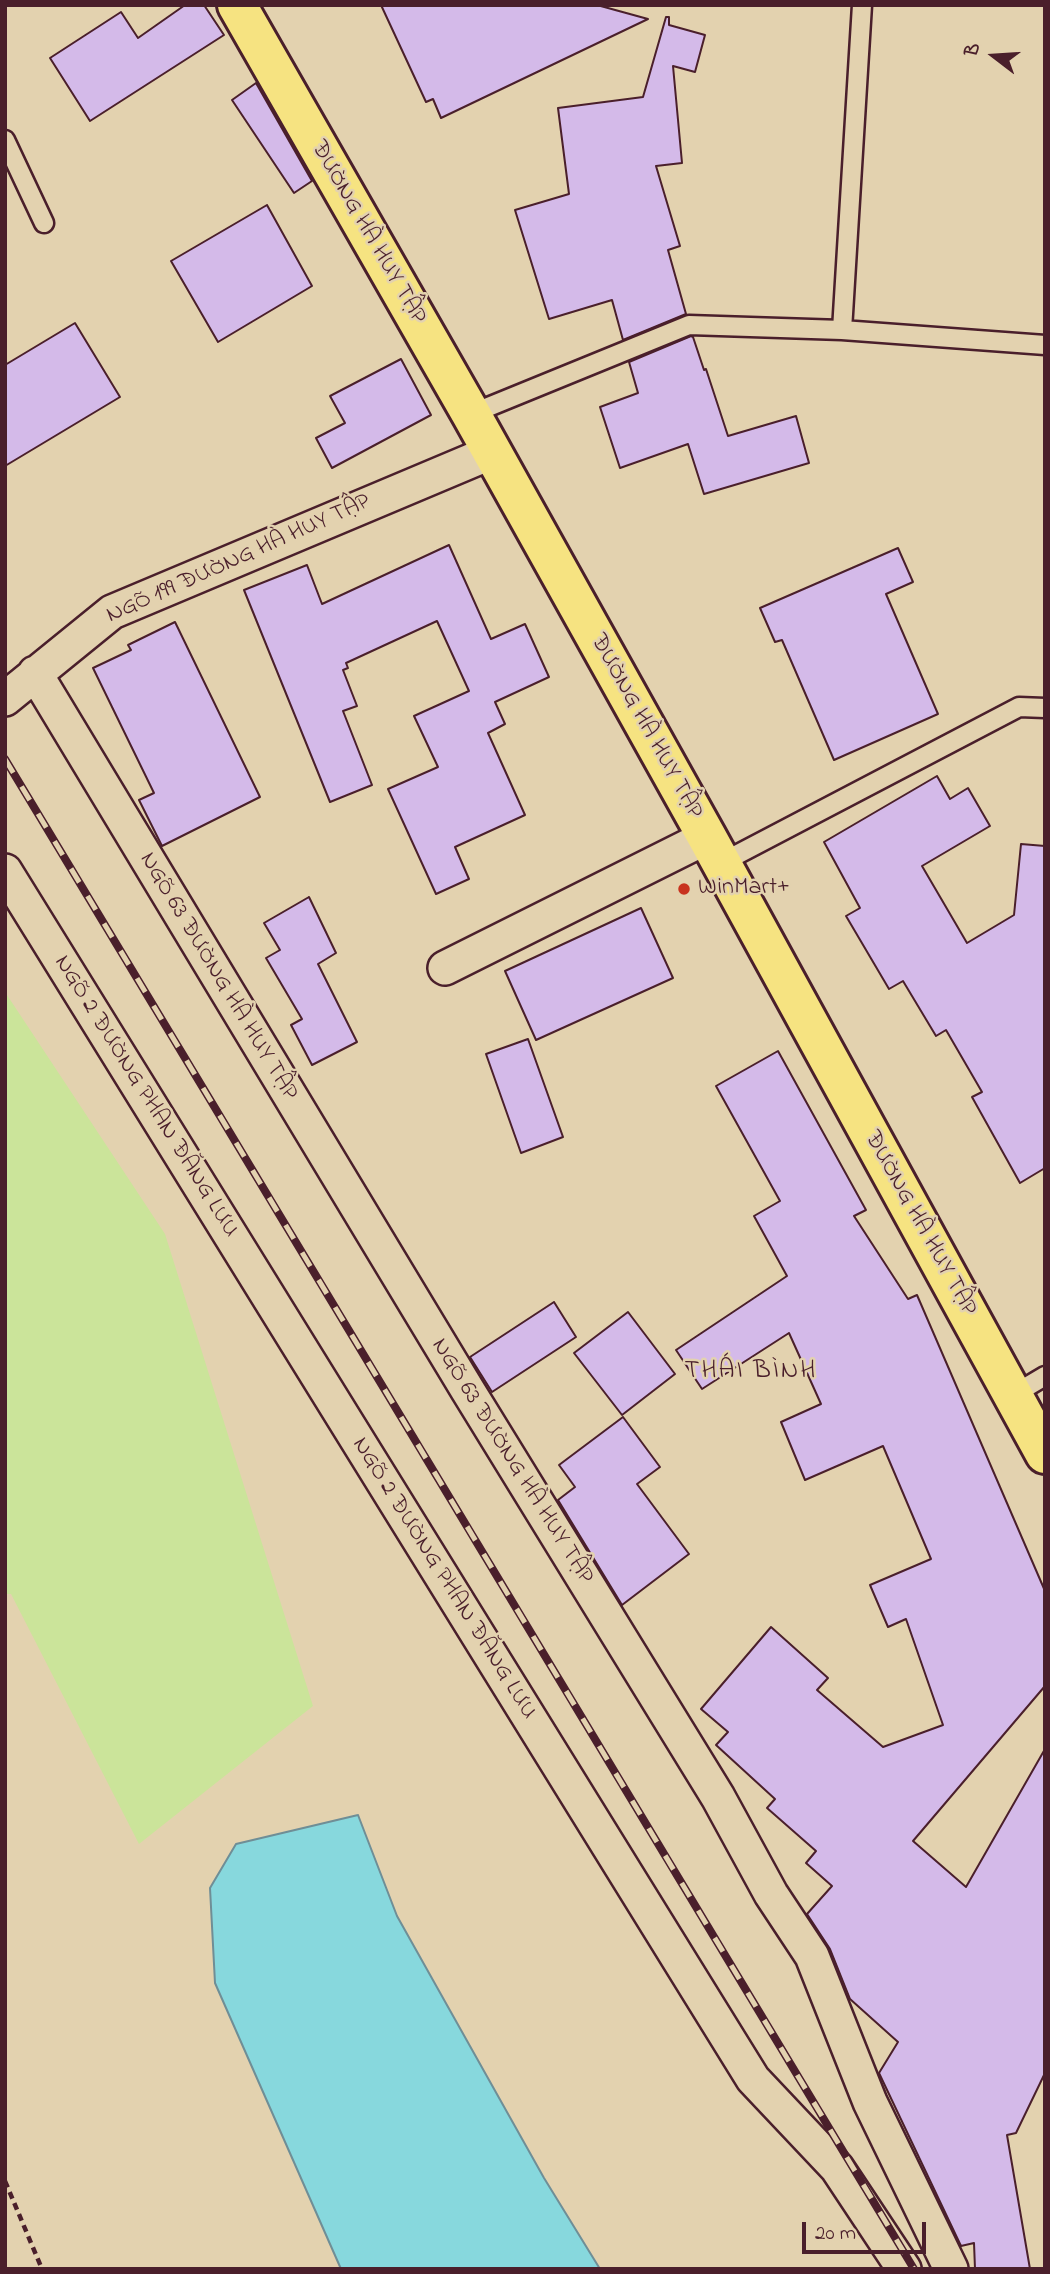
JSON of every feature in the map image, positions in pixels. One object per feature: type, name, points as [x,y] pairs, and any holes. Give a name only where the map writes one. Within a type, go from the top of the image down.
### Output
[{"type":"main road","name":"ĐƯỜNG HÀ HUY TẬP","points":[[244,8],[714,850],[1029,1386],[1045,1454]]},
{"type":"street","name":"NGÕ 199 ĐƯỜNG HÀ HUY TẬP","points":[[15,684],[112,612],[492,452]]},
{"type":"street","name":"NGÕ 63 ĐƯỜNG HÀ HUY TẬP","points":[[15,684],[467,1389],[718,1797],[771,1894],[812,1955],[870,2102],[951,2269]]},
{"type":"street","points":[[445,968],[714,850]]},
{"type":"street","name":"NGÕ 2 ĐƯỜNG PHAN ĐĂNG LƯU","points":[[5,871],[753,2079],[837,2168],[904,2269]]},
{"type":"lane","points":[[842,330],[862,5]]},
{"type":"lane","points":[[5,140],[44,223]]},
{"type":"lane","points":[[471,414],[689,325],[842,330],[1045,345]]},
{"type":"lane","points":[[714,850],[1019,707],[1045,708]]},
{"type":"path","points":[[5,2181],[42,2269]]},
{"type":"green space","points":[[5,992],[165,1234],[313,1706],[139,1844],[11,1594],[5,1594]]},
{"type":"water","points":[[358,1815],[397,1916],[544,2178],[600,2269],[341,2269],[215,1983],[210,1888],[236,1844]]},
{"type":"building","points":[[185,5],[204,5],[224,35],[90,121],[50,58],[121,12],[138,38]]},
{"type":"building","points":[[381,5],[597,5],[648,19],[441,118],[433,99],[426,102]]},
{"type":"building","points":[[666,17],[669,17],[669,25],[705,35],[695,72],[673,66],[682,163],[656,166],[680,246],[668,250],[686,314],[623,340],[612,300],[549,319],[515,210],[569,194],[558,108],[643,97]]},
{"type":"building","points":[[256,83],[312,181],[294,193],[232,100]]},
{"type":"building","points":[[267,205],[312,286],[218,342],[171,261]]},
{"type":"building","points":[[75,323],[120,397],[5,466],[5,365]]},
{"type":"building","points":[[691,336],[704,370],[706,369],[728,436],[796,416],[809,463],[704,494],[688,444],[620,468],[600,407],[638,393],[629,362]]},
{"type":"building","points":[[401,359],[431,415],[332,468],[316,438],[345,423],[330,396]]},
{"type":"building","points":[[449,545],[491,639],[525,624],[549,677],[495,702],[505,724],[488,733],[525,815],[455,847],[469,879],[436,894],[388,789],[438,767],[414,716],[469,691],[437,621],[346,663],[348,668],[343,670],[357,706],[343,711],[372,785],[330,802],[244,590],[307,565],[322,604]]},
{"type":"building","points":[[898,548],[913,582],[886,594],[938,714],[834,760],[782,640],[775,642],[760,608]]},
{"type":"building","points":[[175,622],[260,797],[162,846],[139,800],[154,793],[93,668],[131,650],[128,645]]},
{"type":"building","points":[[937,776],[950,799],[968,788],[990,826],[922,866],[967,943],[1014,915],[1021,844],[1045,846],[1045,1168],[1020,1183],[972,1097],[982,1092],[946,1030],[936,1036],[903,981],[889,989],[846,916],[860,908],[824,842]]},
{"type":"building","points":[[309,897],[336,953],[318,964],[357,1042],[312,1065],[291,1025],[302,1019],[266,958],[280,950],[264,923]]},
{"type":"building","points":[[641,908],[673,978],[536,1040],[505,971]]},
{"type":"building","points":[[528,1039],[563,1137],[521,1153],[486,1054]]},
{"type":"building","points":[[778,1051],[866,1210],[854,1216],[908,1299],[917,1295],[1045,1591],[1045,1686],[913,1841],[966,1887],[1045,1749],[1045,2073],[1016,2133],[1007,2135],[1030,2269],[975,2269],[974,2243],[961,2246],[879,2073],[898,2042],[850,1999],[830,1949],[807,1914],[832,1886],[806,1863],[816,1851],[767,1808],[775,1799],[716,1745],[728,1732],[701,1709],[771,1627],[828,1678],[817,1690],[883,1747],[943,1725],[906,1619],[888,1627],[870,1585],[931,1559],[883,1446],[805,1480],[781,1422],[821,1404],[789,1333],[702,1389],[676,1350],[787,1276],[754,1216],[780,1201],[716,1086]]},
{"type":"building","points":[[554,1302],[576,1337],[492,1392],[470,1357]]},
{"type":"building","points":[[628,1312],[675,1374],[622,1415],[574,1353]]},
{"type":"building","points":[[623,1417],[660,1467],[637,1484],[689,1554],[622,1605],[558,1500],[575,1487],[559,1465]]},
{"type":"railway","points":[[5,759],[914,2269]]},
{"type":"place","name":"WinMart+","points":[[684,889]]},
{"type":"district","name":"THÁI BÌNH","points":[[751,1373]]}]
